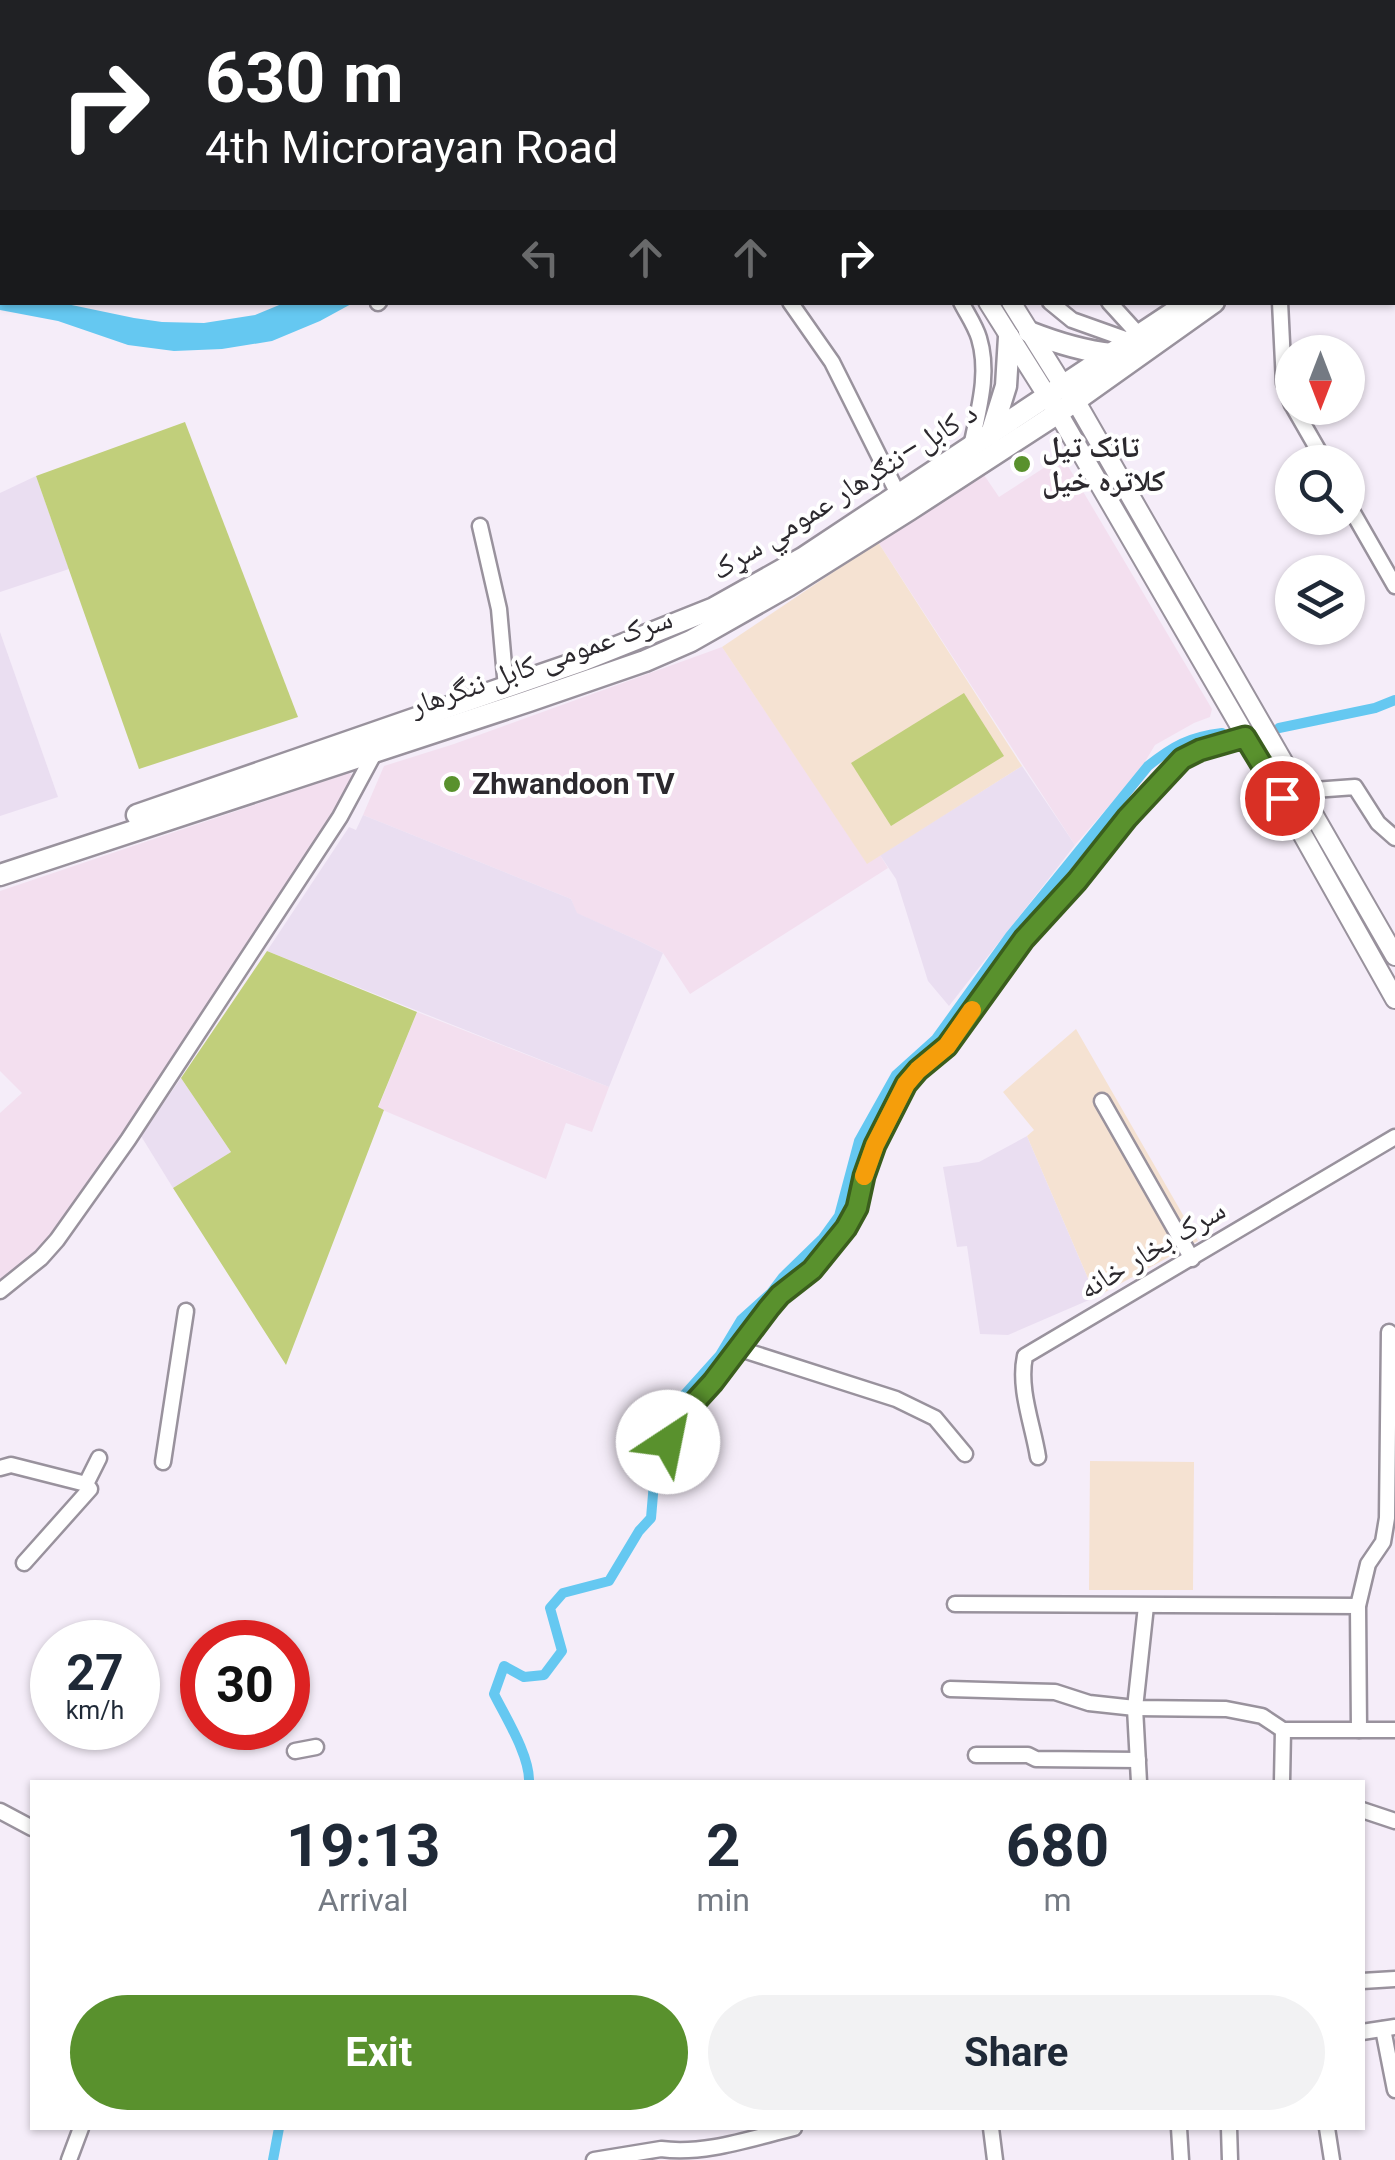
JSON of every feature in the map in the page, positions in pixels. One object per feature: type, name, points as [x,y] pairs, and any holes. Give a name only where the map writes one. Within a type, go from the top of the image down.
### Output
[{"type":"highway","name":"د کابل–ننګرهار عمومي سړک","points":[[1061,399],[1112,354],[1184,305]]},
{"type":"highway","name":"د کابل–ننګرهار عمومي سړک","points":[[382,736],[714,608],[804,558],[991,434],[1061,399],[1209,305]]},
{"type":"highway","points":[[991,434],[1019,334],[1112,354]]},
{"type":"highway","name":"سرک عمومی کابل ننگرهار","points":[[0,875],[382,736],[552,693],[691,641],[788,586],[1061,399]]},
{"type":"highway","points":[[0,861],[382,736]]},
{"type":"main road","points":[[991,305],[1019,334],[1061,399],[1290,795],[1395,999]]},
{"type":"main road","points":[[1012,305],[1019,334]]},
{"type":"main road","points":[[1061,399],[1245,737],[1290,795],[1395,956]]},
{"type":"street","points":[[792,305],[832,362],[898,494]]},
{"type":"street","points":[[963,305],[978,333],[984,358],[983,386],[970,448]]},
{"type":"street","points":[[1054,305],[1072,320],[1135,338]]},
{"type":"street","points":[[1111,305],[1135,338]]},
{"type":"street","points":[[1280,305],[1282,335]]},
{"type":"street","points":[[480,526],[499,610],[506,688]]},
{"type":"street","points":[[1365,534],[1395,586]]},
{"type":"street","points":[[0,1291],[57,1240],[128,1140],[340,817],[382,736]]},
{"type":"street","points":[[673,1482],[669,1430],[713,1382],[780,1295],[812,1270],[846,1228],[857,1208],[875,1145],[906,1084],[947,1046],[1024,939],[1182,759],[1245,737]]},
{"type":"street","points":[[1290,795],[1354,787],[1378,823],[1395,838]]},
{"type":"street","points":[[1102,1101],[1192,1258]]},
{"type":"street","name":"سرک بخار خانه","points":[[1038,1457],[1025,1391],[1025,1356],[1395,1137]]},
{"type":"street","points":[[163,1462],[186,1312]]},
{"type":"street","points":[[1359,1730],[1358,1606],[1368,1564],[1383,1542],[1387,1518],[1392,1377],[1388,1332]]},
{"type":"street","points":[[740,1349],[896,1399],[935,1418],[965,1454]]},
{"type":"street","points":[[86,1484],[99,1458]]},
{"type":"street","points":[[0,1468],[11,1465],[86,1484],[90,1489],[24,1563]]},
{"type":"street","points":[[955,1604],[1358,1606]]},
{"type":"street","points":[[1139,1780],[1135,1708],[1146,1606]]},
{"type":"street","points":[[950,1690],[1056,1692],[1088,1703],[1135,1708],[1226,1709],[1262,1716],[1283,1730],[1395,1730]]},
{"type":"street","points":[[1282,1780],[1283,1730]]},
{"type":"street","points":[[294,1751],[316,1747]]},
{"type":"street","points":[[976,1755],[1138,1760]]},
{"type":"street","points":[[0,1811],[30,1827]]},
{"type":"street","points":[[1365,1811],[1395,1821]]},
{"type":"street","points":[[1365,1980],[1395,1979]]},
{"type":"street","points":[[1389,2028],[1395,2090]]},
{"type":"street","points":[[68,2160],[80,2130]]},
{"type":"street","points":[[594,2160],[714,2147],[786,2130]]},
{"type":"street","points":[[991,2130],[995,2160]]},
{"type":"street","points":[[1179,2130],[1181,2160]]},
{"type":"street","points":[[1229,2130],[1230,2160]]},
{"type":"street","points":[[1327,2130],[1332,2160]]},
{"type":"shaded area","points":[[1062,456],[1212,709],[1210,717],[1155,745],[1140,770],[1075,845],[878,542],[982,472],[999,497]]},
{"type":"shaded area","points":[[36,476],[69,569],[0,592],[0,493]]},
{"type":"shaded area","points":[[878,542],[1022,766],[867,864],[722,647]]},
{"type":"shaded area","points":[[0,632],[58,797],[0,816]]},
{"type":"shaded area","points":[[722,647],[867,863],[880,855],[888,868],[690,994],[663,953],[576,913],[571,899],[363,815],[384,766]]},
{"type":"shaded area","points":[[1022,766],[1075,845],[949,1006],[928,981],[896,879],[880,855]]},
{"type":"shaded area","points":[[349,773],[360,780],[70,1223],[0,1291],[0,1113],[22,1093],[0,1071],[0,891]]},
{"type":"shaded area","points":[[363,815],[571,899],[577,913],[663,953],[609,1087],[267,951],[349,827],[356,830]]},
{"type":"shaded area","points":[[417,1012],[609,1087],[592,1132],[566,1123],[546,1179],[378,1108]]},
{"type":"shaded area","points":[[1076,1029],[1198,1241],[1096,1297],[1027,1136],[1034,1130],[1003,1092]]},
{"type":"shaded area","points":[[181,1078],[231,1152],[173,1188],[141,1136]]},
{"type":"shaded area","points":[[1027,1136],[1096,1297],[1008,1335],[980,1334],[967,1246],[957,1247],[943,1167],[979,1162]]},
{"type":"shaded area","points":[[1090,1461],[1194,1462],[1193,1590],[1089,1590]]},
{"type":"green space","points":[[185,422],[298,717],[139,769],[36,476]]},
{"type":"green space","points":[[964,693],[1004,756],[891,826],[851,763]]},
{"type":"green space","points":[[267,951],[417,1012],[378,1107],[384,1110],[286,1365],[173,1188],[231,1152],[181,1078]]},
{"type":"water","points":[[0,305],[72,305],[162,322],[204,323],[255,315],[279,305],[349,305],[272,341],[174,351],[128,345],[58,321],[0,310]]},
{"type":"waterway","points":[[1279,728],[1375,708],[1395,700]]},
{"type":"waterway","points":[[529,1780],[522,1749],[494,1694],[504,1666],[524,1677],[544,1675],[562,1651],[550,1608],[563,1593],[609,1581],[651,1518],[655,1471],[668,1413],[720,1355],[741,1320],[823,1238],[839,1216],[859,1141],[896,1075],[936,1039],[1010,936],[1148,766],[1182,744],[1222,733]]},
{"type":"waterway","points":[[273,2160],[279,2130]]},
{"type":"slow traffic","points":[[864,1176],[906,1084],[947,1046],[972,1010]]},
{"type":"place","name":"تانک تیل کلاتره خیل","points":[[1022,464]]},
{"type":"place","name":"Zhwandoon TV","points":[[452,784]]},
{"type":"route","points":[[668,1442],[672,1427],[740,1349],[769,1308],[812,1270],[846,1228],[857,1208],[875,1145],[906,1084],[947,1046],[1024,939],[1162,778],[1182,759],[1200,750],[1245,737],[1282,798]]}]
